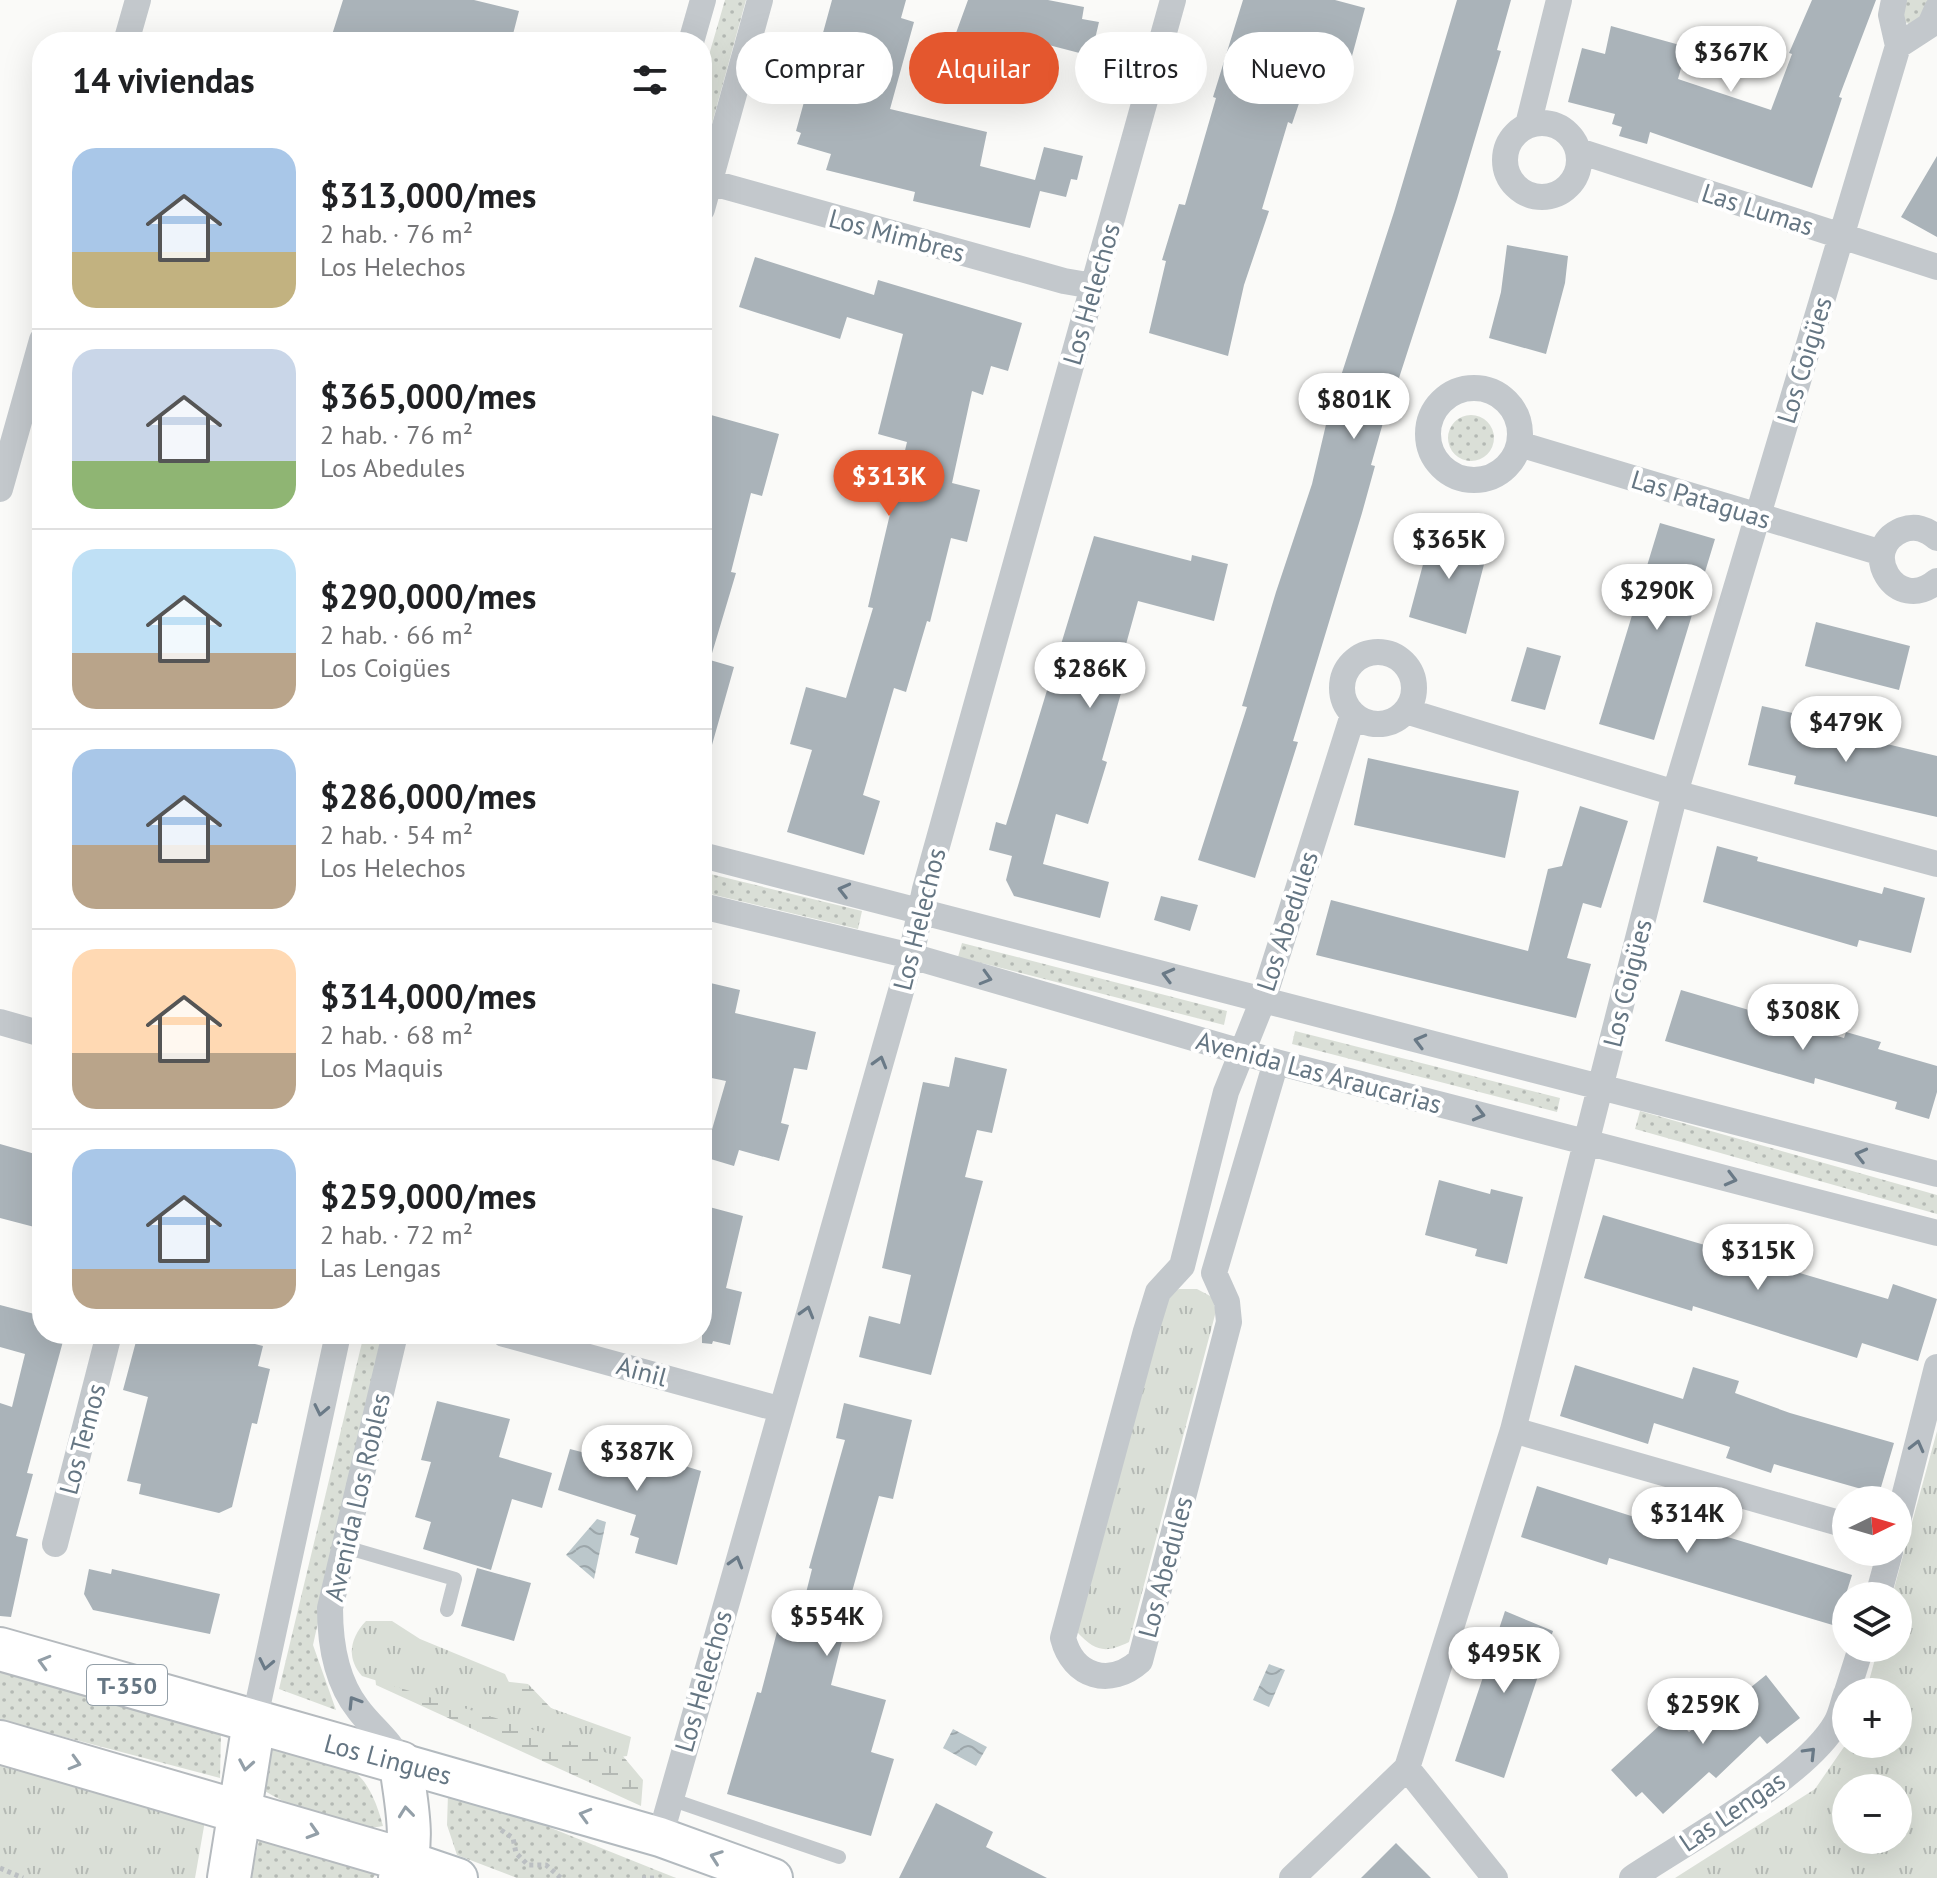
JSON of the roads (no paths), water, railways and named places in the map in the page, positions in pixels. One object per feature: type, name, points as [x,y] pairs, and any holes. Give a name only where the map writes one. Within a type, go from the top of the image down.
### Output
[{"type":"main road","name":"Los Lingues","points":[[0,1649],[660,1837],[773,1878]]},
{"type":"main road","name":"Avenida Los Robles","points":[[229,1878],[254,1722]]},
{"type":"main road","points":[[0,1742],[239,1809],[404,1870],[458,1878]]},
{"type":"main road","name":"Avenida Los Robles","points":[[401,1763],[404,1870]]},
{"type":"street","points":[[129,32],[138,0]]},
{"type":"street","points":[[694,32],[703,0]]},
{"type":"street","points":[[712,162],[760,0]]},
{"type":"street","name":"Los Helechos","points":[[660,1837],[779,1409],[911,956],[919,909],[1173,0]]},
{"type":"street","points":[[1559,0],[1528,125],[1518,131],[1506,151],[1508,174],[1524,192],[1547,197],[1569,187],[1580,164],[1579,151]]},
{"type":"street","name":"Los Coigües","points":[[1292,1878],[1407,1768],[1513,1430],[1675,793],[1898,46],[1891,15],[1894,0]]},
{"type":"street","points":[[1898,46],[1930,25],[1937,9]]},
{"type":"street","name":"Las Lumas","points":[[1528,125],[1541,122],[1565,130],[1579,151],[1937,267]]},
{"type":"street","name":"Los Mimbres","points":[[712,184],[1064,281],[1093,286]]},
{"type":"street","points":[[0,489],[32,375]]},
{"type":"street","name":"Las Pataguas","points":[[1519,444],[1882,553]]},
{"type":"street","points":[[1937,538],[1923,529],[1908,528],[1894,534],[1882,553],[1884,573],[1898,588],[1914,592],[1937,581]]},
{"type":"street","points":[[1373,652],[1392,655],[1411,675],[1413,694],[1406,711],[1395,720],[1380,724],[1366,722],[1353,715],[1342,693],[1345,675],[1356,660],[1373,652]]},
{"type":"street","points":[[1406,711],[1675,793],[1937,864]]},
{"type":"street","name":"Los Abedules","points":[[1214,1273],[1227,1302],[1229,1322],[1140,1661],[1119,1675],[1093,1675],[1072,1661],[1063,1638],[1158,1292],[1182,1266],[1226,1092],[1263,1000],[1353,715]]},
{"type":"street","name":"Avenida Las Araucarias","points":[[712,857],[1937,1174]]},
{"type":"street","name":"Avenida Las Araucarias","points":[[712,908],[911,956],[1276,1062],[1937,1233]]},
{"type":"street","points":[[0,1022],[32,1031]]},
{"type":"street","points":[[1182,1266],[1214,1273],[1276,1062]]},
{"type":"street","name":"Los Temos","points":[[55,1544],[106,1344]]},
{"type":"street","name":"Avenida Los Robles","points":[[254,1722],[336,1344]]},
{"type":"street","name":"Avenida Los Robles","points":[[393,1344],[330,1608],[334,1653],[349,1696],[359,1711],[386,1737],[401,1763]]},
{"type":"street","name":"Ainil","points":[[541,1344],[779,1409]]},
{"type":"street","points":[[1907,1486],[1937,1367]]},
{"type":"street","points":[[1513,1430],[1832,1521]]},
{"type":"street","name":"Las Lengas","points":[[1632,1878],[1783,1778],[1812,1753],[1832,1728]]},
{"type":"street","points":[[1407,1768],[1495,1878]]},
{"type":"lane","points":[[345,1547],[455,1579],[447,1610]]},
{"type":"lane","points":[[670,1799],[839,1857]]},
{"type":"water","points":[[597,1519],[606,1522],[594,1579],[566,1555]]},
{"type":"water","points":[[1269,1664],[1285,1670],[1269,1707],[1253,1700]]},
{"type":"water","points":[[953,1729],[987,1747],[976,1766],[943,1748]]}]
